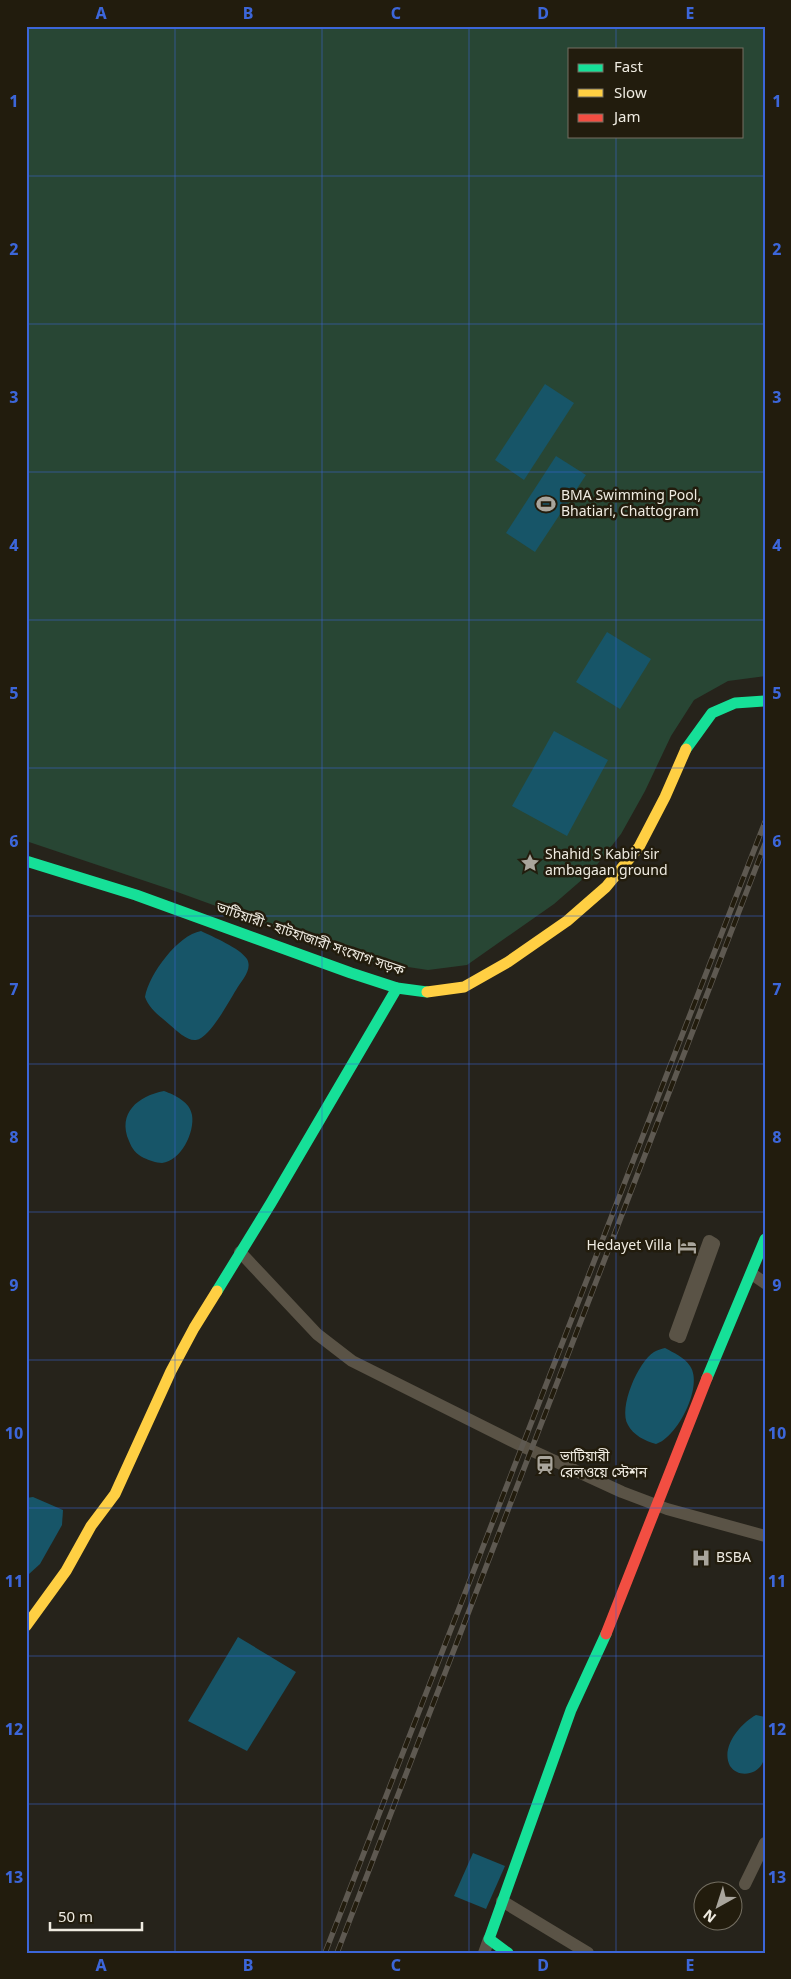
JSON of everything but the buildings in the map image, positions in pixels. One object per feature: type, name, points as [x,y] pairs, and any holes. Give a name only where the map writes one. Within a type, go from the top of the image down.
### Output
[{"type":"street","name":"ভাটিয়ারী - হাটহাজারী সংযোগ সড়ক","points":[[26,861],[136,895],[397,988],[428,992],[464,987],[508,962],[567,921],[606,887],[639,847],[665,797],[687,747],[712,713],[736,703],[762,701]]},
{"type":"street","points":[[26,1626],[66,1571],[91,1526],[116,1494],[171,1371],[194,1328],[397,988]]},
{"type":"street","points":[[484,1953],[570,1710],[616,1611],[707,1377],[752,1274],[765,1239]]},
{"type":"street","points":[[709,1242],[714,1244],[684,1328],[680,1337],[675,1335],[678,1326],[709,1242]]},
{"type":"street","points":[[240,1252],[317,1334],[352,1361],[522,1446],[622,1492],[656,1505],[765,1536]]},
{"type":"street","points":[[752,1274],[765,1283]]},
{"type":"street","points":[[745,1884],[765,1843]]},
{"type":"street","points":[[502,1901],[588,1953]]},
{"type":"street","points":[[489,1939],[508,1953]]},
{"type":"green space","points":[[26,26],[765,26],[765,676],[728,681],[694,700],[671,736],[645,791],[621,834],[592,871],[554,904],[467,965],[428,970],[368,961],[169,889],[26,841]]},
{"type":"water","points":[[545,384],[574,403],[524,480],[495,460]]},
{"type":"water","name":"BMA Swimming Pool, Bhatiari, Chattogram","points":[[556,456],[586,475],[535,552],[506,533]]},
{"type":"water","points":[[607,632],[651,659],[620,709],[576,682]]},
{"type":"water","points":[[554,731],[608,760],[567,836],[512,806]]},
{"type":"water","points":[[201,931],[239,951],[247,959],[249,967],[246,975],[213,1026],[201,1038],[193,1040],[182,1035],[159,1016],[149,1005],[145,997],[152,978],[166,957],[183,940]]},
{"type":"water","points":[[164,1091],[177,1097],[188,1106],[191,1110],[192,1122],[189,1137],[181,1151],[169,1161],[162,1163],[144,1158],[135,1151],[129,1141],[126,1122],[132,1107],[138,1102],[155,1093]]},
{"type":"water","points":[[665,1348],[688,1363],[693,1375],[694,1386],[691,1398],[680,1422],[664,1440],[656,1444],[640,1437],[630,1429],[626,1417],[626,1408],[631,1386],[642,1365],[654,1352]]},
{"type":"water","points":[[33,1497],[63,1510],[62,1525],[40,1564],[29,1574],[26,1574],[26,1498]]},
{"type":"water","points":[[238,1637],[296,1672],[247,1751],[188,1721]]},
{"type":"water","points":[[756,1715],[765,1717],[766,1748],[764,1760],[756,1771],[742,1774],[733,1770],[730,1766],[728,1751],[734,1736],[744,1724]]},
{"type":"water","points":[[473,1853],[505,1866],[486,1909],[454,1896]]},
{"type":"railway","points":[[325,1953],[765,822]]},
{"type":"railway","points":[[337,1953],[765,844]]},
{"type":"traffic: fast","points":[[686,749],[712,713],[735,703],[765,701]]},
{"type":"traffic: fast","points":[[26,861],[136,895],[351,973],[397,988],[427,992]]},
{"type":"traffic: fast","points":[[217,1291],[397,988]]},
{"type":"traffic: fast","points":[[707,1378],[765,1239]]},
{"type":"traffic: fast","points":[[508,1953],[489,1939],[571,1710],[606,1634]]},
{"type":"traffic: slow","points":[[427,992],[464,987],[508,962],[567,921],[606,887],[639,847],[665,797],[686,749]]},
{"type":"traffic: slow","points":[[26,1626],[66,1571],[91,1526],[115,1494],[171,1371],[217,1291]]},
{"type":"traffic: jam","points":[[606,1634],[707,1378]]},
{"type":"place","name":"BMA Swimming Pool, Bhatiari, Chattogram","points":[[546,504]]},
{"type":"place","name":"Shahid S Kabir sir ambagaan ground","points":[[530,863]]},
{"type":"place","name":"Hedayet Villa","points":[[687,1246]]},
{"type":"place","name":"ভাটিয়ারী রেলওয়ে স্টেশন","points":[[545,1465]]},
{"type":"place","name":"BSBA","points":[[701,1558]]}]
